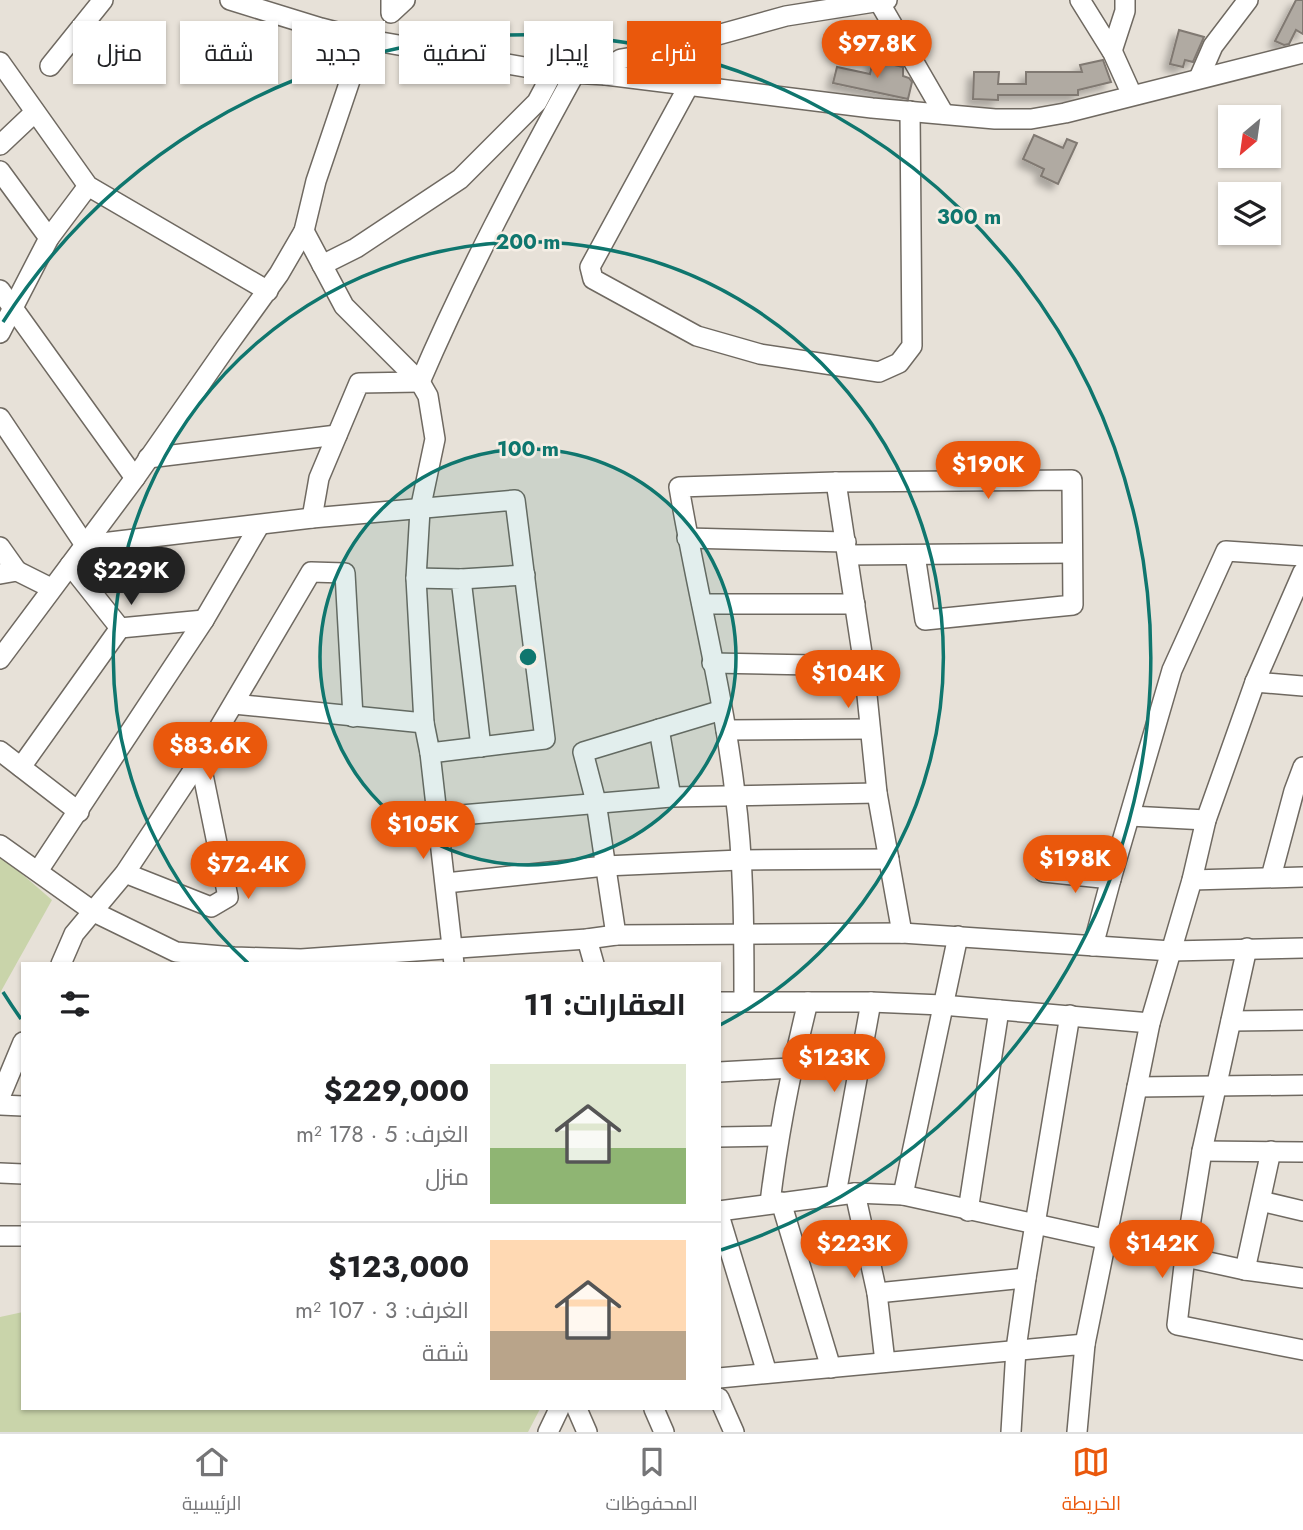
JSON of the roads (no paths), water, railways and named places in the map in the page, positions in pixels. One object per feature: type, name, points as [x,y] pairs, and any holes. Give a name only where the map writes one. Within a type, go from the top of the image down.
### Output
[{"type":"street","points":[[50,66],[103,0]]},
{"type":"street","points":[[230,0],[264,5],[311,21]]},
{"type":"street","points":[[1080,0],[1112,51],[1132,95]]},
{"type":"street","points":[[1112,51],[1125,11],[1125,0]]},
{"type":"street","points":[[1199,78],[1213,46],[1248,0]]},
{"type":"street","points":[[613,64],[621,59],[645,55],[786,16],[882,1],[944,114]]},
{"type":"street","points":[[396,4],[387,43],[524,67]]},
{"type":"street","points":[[613,76],[688,87],[910,111],[995,119],[1031,119],[1303,53]]},
{"type":"street","points":[[0,62],[88,186],[268,291]]},
{"type":"street","points":[[0,659],[135,478],[268,291],[304,231],[319,170],[349,84]]},
{"type":"street","points":[[322,265],[356,248],[460,179],[537,103],[547,84]]},
{"type":"street","points":[[420,382],[453,309],[569,84]]},
{"type":"street","points":[[688,87],[590,267],[593,278],[697,335],[760,354],[878,372],[899,363],[912,346],[910,111]]},
{"type":"street","points":[[0,145],[35,112]]},
{"type":"street","points":[[0,171],[49,238]]},
{"type":"street","points":[[0,333],[49,238],[88,186]]},
{"type":"street","points":[[304,231],[344,306],[420,382],[428,396],[435,439],[419,510],[416,578],[424,723],[446,883],[452,957]]},
{"type":"street","points":[[0,290],[135,478]]},
{"type":"street","points":[[312,518],[319,478],[359,383],[420,382]]},
{"type":"street","points":[[0,418],[85,545]]},
{"type":"street","points":[[148,458],[337,435]]},
{"type":"street","points":[[744,1001],[744,933],[736,794],[679,487],[836,482],[1072,480],[1073,605],[925,620],[915,555]]},
{"type":"street","points":[[836,482],[864,666],[877,793],[902,933]]},
{"type":"street","points":[[85,545],[312,518],[515,500],[545,739],[430,753]]},
{"type":"street","points":[[38,871],[204,620],[259,526]]},
{"type":"street","points":[[687,538],[915,555],[1072,552]]},
{"type":"street","points":[[0,547],[8,572],[51,588]]},
{"type":"street","points":[[1093,946],[1172,670],[1226,551],[1303,556]]},
{"type":"street","points":[[70,565],[120,628]]},
{"type":"street","points":[[64,962],[74,934],[125,873],[200,760],[311,572],[345,573],[353,717]]},
{"type":"street","points":[[1077,1432],[1085,1344],[1150,1023],[1192,880],[1206,820],[1255,682],[1303,572]]},
{"type":"street","points":[[416,578],[461,579],[525,575]]},
{"type":"street","points":[[461,579],[481,747]]},
{"type":"street","points":[[702,604],[855,604]]},
{"type":"street","points":[[21,767],[120,628],[204,620]]},
{"type":"street","points":[[712,663],[864,666]]},
{"type":"street","points":[[1255,682],[1303,686]]},
{"type":"street","points":[[234,704],[424,723]]},
{"type":"street","points":[[616,935],[596,802],[583,752],[722,710]]},
{"type":"street","points":[[659,729],[671,797]]},
{"type":"street","points":[[726,730],[870,729]]},
{"type":"street","points":[[0,751],[79,812]]},
{"type":"street","points":[[125,873],[211,907],[228,897],[200,760]]},
{"type":"street","points":[[1271,877],[1303,767]]},
{"type":"street","points":[[438,817],[671,797],[877,793]]},
{"type":"street","points":[[1130,816],[1206,820]]},
{"type":"street","points":[[0,845],[94,912],[176,952],[235,961],[302,962],[452,957],[616,935],[744,933],[902,933],[1171,951],[1303,948]]},
{"type":"street","points":[[446,883],[605,866],[740,860],[889,859]]},
{"type":"street","points":[[1044,872],[1111,879]]},
{"type":"street","points":[[1192,880],[1303,877]]},
{"type":"street","points":[[903,1195],[958,936]]},
{"type":"street","points":[[587,939],[593,962]]},
{"type":"street","points":[[1247,948],[1202,1151],[1177,1325],[1303,1350]]},
{"type":"street","points":[[721,1002],[942,1005],[1150,1023]]},
{"type":"street","points":[[808,1002],[791,1068],[778,1136],[775,1203],[831,1368]]},
{"type":"street","points":[[871,1002],[846,1193],[877,1293],[885,1362]]},
{"type":"street","points":[[968,1211],[999,1010]]},
{"type":"street","points":[[1012,1432],[1016,1349],[1034,1224],[1070,1015]]},
{"type":"street","points":[[1231,1021],[1303,1020]]},
{"type":"street","points":[[0,1097],[21,1047]]},
{"type":"street","points":[[721,1072],[791,1068]]},
{"type":"street","points":[[1137,1087],[1303,1085]]},
{"type":"street","points":[[0,1105],[21,1106]]},
{"type":"street","points":[[721,1137],[778,1136]]},
{"type":"street","points":[[1202,1151],[1303,1152]]},
{"type":"street","points":[[1245,1270],[1271,1151]]},
{"type":"street","points":[[0,1173],[21,1174]]},
{"type":"street","points":[[721,1213],[846,1193],[903,1195],[1245,1270],[1303,1278]]},
{"type":"street","points":[[1261,1201],[1303,1211]]},
{"type":"street","points":[[721,1220],[766,1373]]},
{"type":"street","points":[[0,1236],[21,1236]]},
{"type":"street","points":[[877,1293],[1026,1279]]},
{"type":"street","points":[[721,1378],[1085,1344]]},
{"type":"street","points":[[721,1403],[734,1432]]},
{"type":"street","points":[[548,1432],[559,1410]]},
{"type":"street","points":[[577,1410],[587,1432]]},
{"type":"street","points":[[654,1410],[664,1432]]}]
